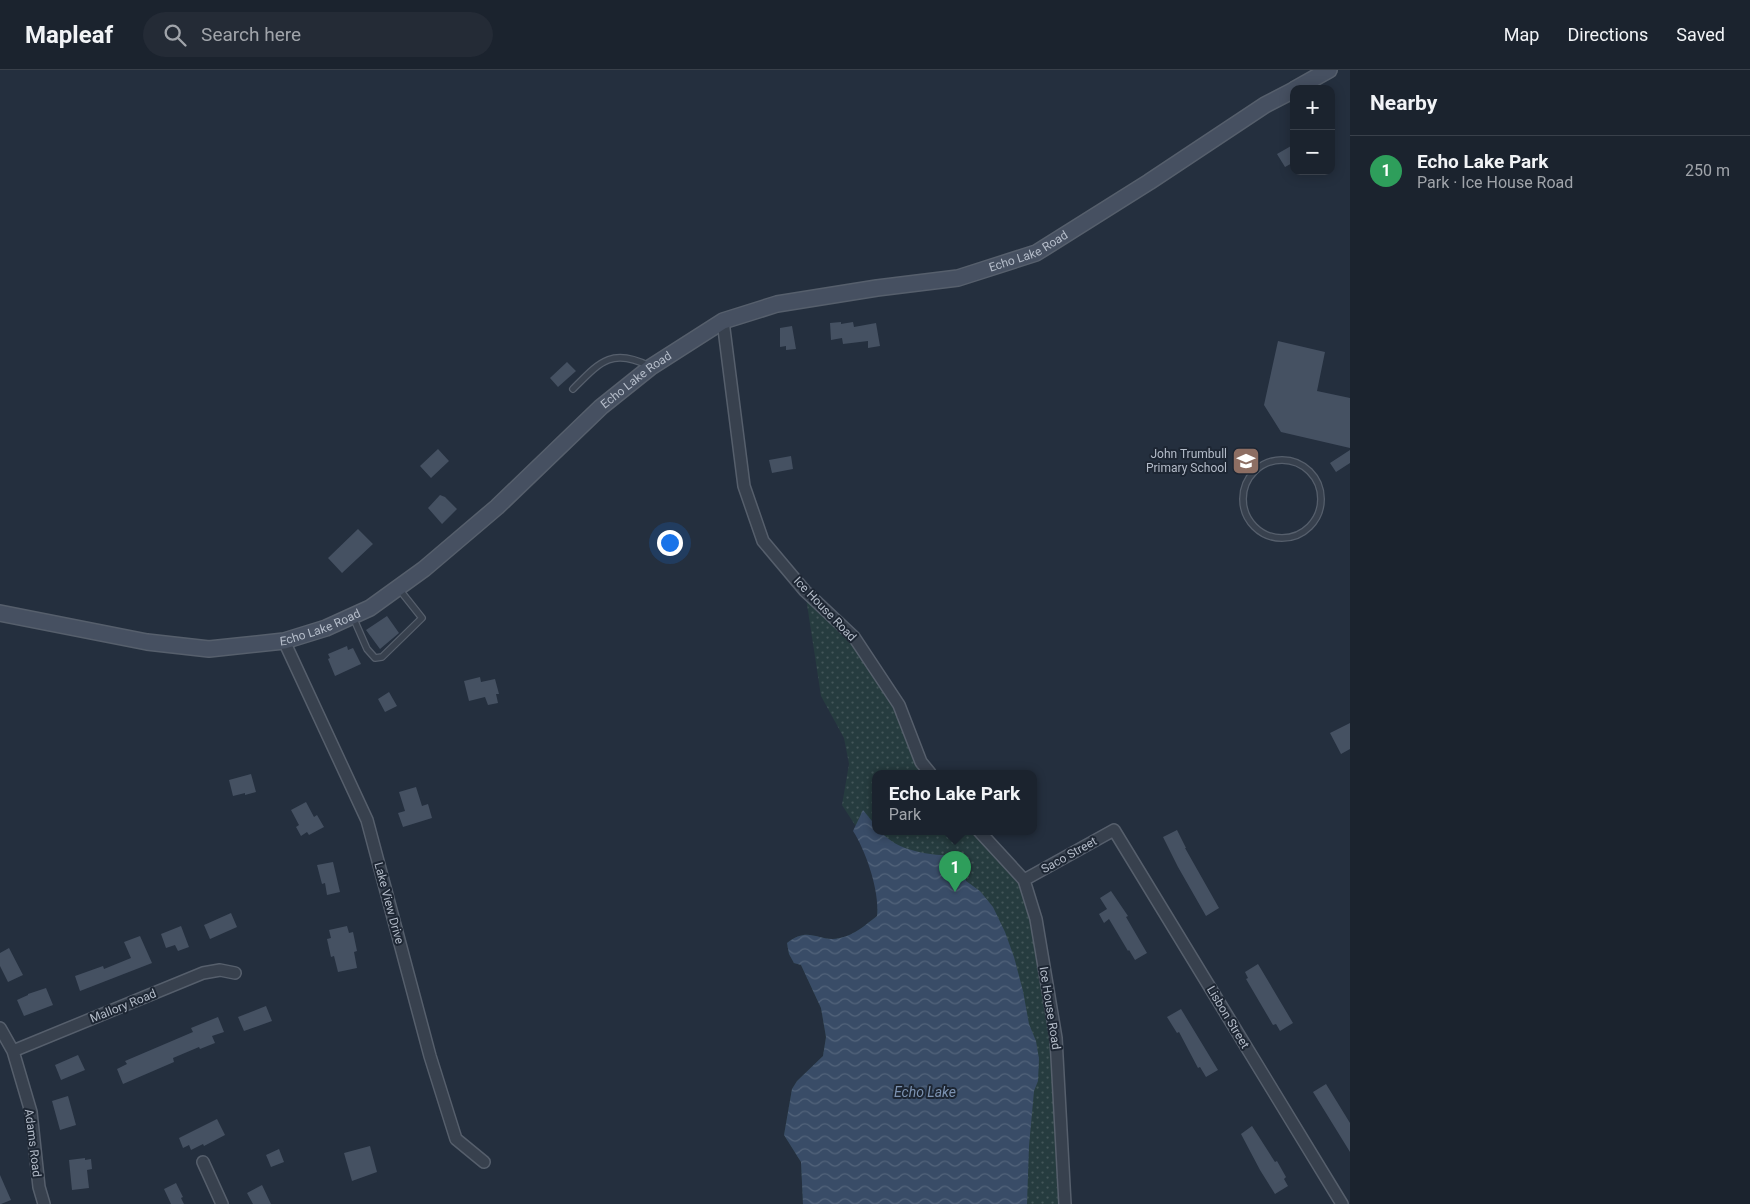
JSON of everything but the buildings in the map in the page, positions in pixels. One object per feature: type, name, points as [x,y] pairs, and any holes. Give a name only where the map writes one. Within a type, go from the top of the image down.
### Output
[{"type":"main road","name":"Echo Lake Road","points":[[1302,85],[1330,70]]},
{"type":"main road","name":"Echo Lake Road","points":[[0,613],[147,642],[209,649],[284,641],[326,628],[370,608],[428,566],[497,507],[600,408],[650,367],[723,321],[777,304],[877,288],[958,278],[1036,253],[1149,182],[1265,105],[1290,91]]},
{"type":"street","name":"Ice House Road","points":[[723,321],[744,486],[763,541],[805,591],[854,637],[899,705],[921,762],[928,770]]},
{"type":"street","name":"Lake View Drive","points":[[284,641],[367,820],[430,1056],[456,1139],[484,1162]]},
{"type":"street","name":"Saco Street","points":[[1024,880],[1114,830]]},
{"type":"street","name":"Lisbon Street","points":[[1114,830],[1342,1204]]},
{"type":"street","name":"Ice House Road","points":[[983,835],[1024,880],[1036,919],[1056,1038],[1065,1204]]},
{"type":"street","name":"Mallory Road","points":[[13,1051],[203,973],[220,970],[234,973]]},
{"type":"street","name":"Adams Road","points":[[0,1028],[13,1051],[31,1112],[39,1187],[44,1204]]},
{"type":"street","points":[[203,1162],[222,1204]]},
{"type":"lane","points":[[573,389],[598,364],[615,357],[634,359],[650,367]]},
{"type":"lane","points":[[1283,459],[1296,462],[1307,468],[1316,478],[1321,496],[1318,515],[1311,526],[1300,534],[1288,538],[1275,538],[1262,533],[1252,525],[1245,514],[1242,501],[1244,488],[1249,476],[1258,467],[1270,461],[1283,459]]},
{"type":"lane","points":[[353,616],[367,649],[375,658],[382,656],[422,618],[398,587]]},
{"type":"green space","name":"Echo Lake","points":[[805,591],[854,637],[899,705],[929,770],[872,770],[872,835],[983,835],[1024,880],[1056,1038],[1065,1204],[803,1204],[801,1162],[784,1135],[792,1089],[797,1081],[823,1056],[826,1037],[821,1008],[801,965],[794,963],[789,954],[787,943],[802,935],[832,939],[850,935],[877,916],[878,902],[872,838],[855,825],[842,805],[849,764],[844,738],[821,696]]},
{"type":"water","name":"Echo Lake","points":[[863,810],[872,821],[872,835],[884,835],[896,844],[915,851],[956,856],[963,868],[966,881],[980,891],[993,907],[1005,932],[1014,957],[1039,1059],[1038,1081],[1034,1091],[1029,1146],[1027,1204],[803,1204],[801,1162],[784,1135],[792,1089],[797,1081],[823,1056],[826,1037],[821,1008],[801,965],[794,963],[789,954],[787,943],[802,935],[832,939],[845,937],[860,929],[877,916],[876,895],[871,872],[863,849],[853,831]]},
{"type":"place","name":"John Trumbull Primary School","points":[[1246,461]]},
{"type":"place","name":"Echo Lake Park","points":[[955,892]]}]
